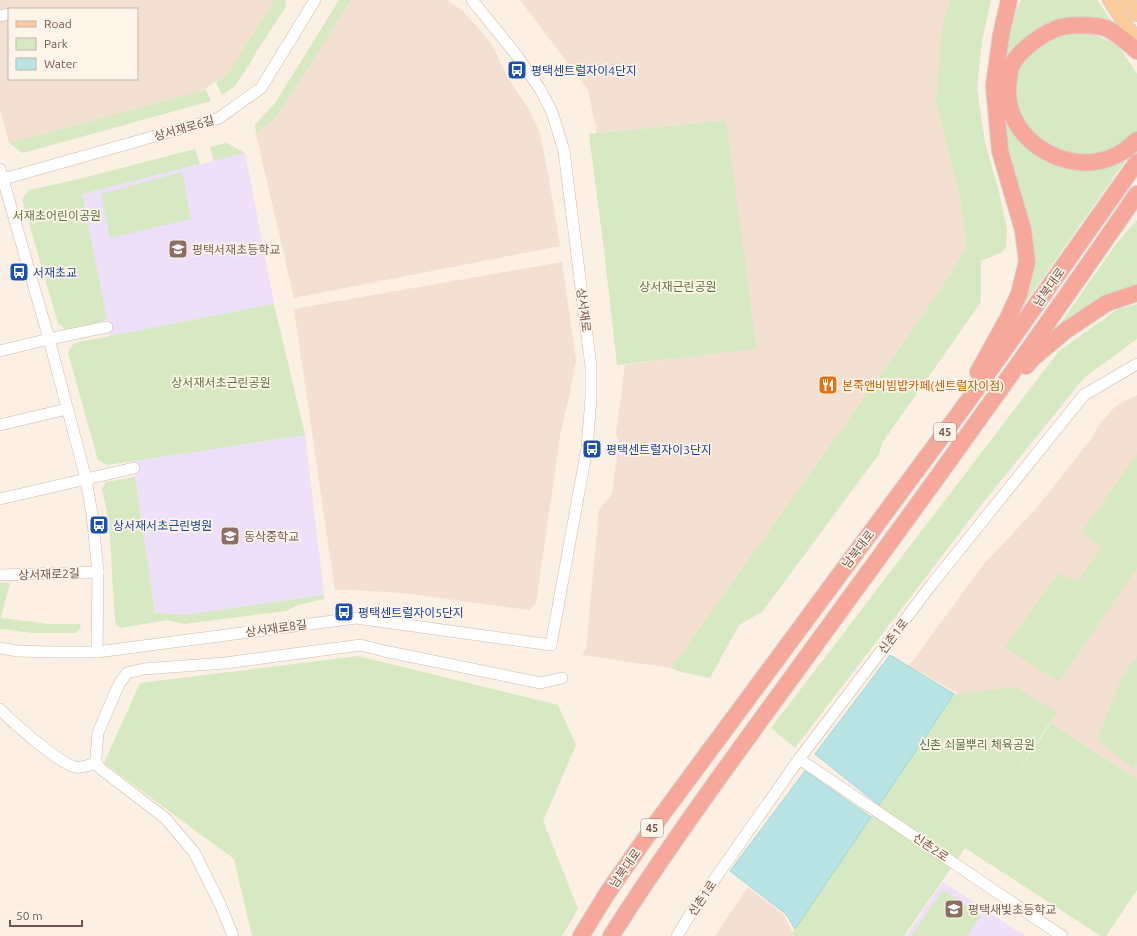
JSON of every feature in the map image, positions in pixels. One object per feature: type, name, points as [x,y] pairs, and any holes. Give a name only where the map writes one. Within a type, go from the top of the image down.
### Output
[{"type":"highway","points":[[968,401],[975,378],[1009,316],[1019,294],[1026,262],[1023,230],[1000,150],[994,86],[1001,35],[1009,0]]},
{"type":"highway","points":[[1001,35],[1017,0]]},
{"type":"highway","points":[[1137,51],[1124,38],[1107,28],[1085,24],[1056,28],[1034,40],[1013,63],[1009,75],[1008,96],[1013,116],[1021,132],[1039,149],[1064,159],[1079,162],[1106,160],[1131,146],[1137,140]]},
{"type":"highway","name":"남북대로","points":[[581,936],[608,892],[684,783],[750,698],[968,401],[1137,162]]},
{"type":"highway","name":"남북대로","points":[[611,936],[647,880],[743,743],[910,516],[988,404],[1055,313],[1137,194]]},
{"type":"highway","points":[[988,404],[1034,357],[1065,331],[1107,303],[1137,294]]},
{"type":"main road","points":[[1110,0],[1137,42]]},
{"type":"main road","points":[[1127,0],[1137,14]]},
{"type":"street","name":"상서재로6길","points":[[1,176],[218,118],[261,88],[315,0]]},
{"type":"street","name":"상서재로","points":[[472,0],[518,57],[540,89],[552,112],[564,151],[591,367],[591,398],[587,448],[551,645]]},
{"type":"street","name":"상서재로2길","points":[[1,176],[49,339],[86,479],[92,514],[98,572],[97,652]]},
{"type":"street","points":[[1,348],[107,328]]},
{"type":"street","name":"신촌1로","points":[[677,936],[690,914],[799,759],[932,584],[1084,395],[1137,364]]},
{"type":"street","points":[[0,425],[67,409]]},
{"type":"street","points":[[0,499],[134,468]]},
{"type":"street","name":"상서재로2길","points":[[0,575],[98,572]]},
{"type":"street","name":"상서재로8길","points":[[0,648],[17,651],[97,652],[356,618],[551,645]]},
{"type":"street","points":[[233,936],[220,904],[194,852],[165,818],[100,769],[96,763],[98,733],[119,684],[127,673],[143,669],[225,663],[361,645],[541,683],[562,678]]},
{"type":"street","points":[[0,709],[11,721],[61,759],[75,767],[87,766],[96,763]]},
{"type":"street","name":"신촌2로","points":[[799,759],[1062,936]]},
{"type":"shaded area","points":[[0,0],[274,0],[228,74],[201,91],[9,143],[0,110]]},
{"type":"shaded area","name":"평택센트럴자이4단지","points":[[351,0],[447,0],[463,11],[491,43],[508,78],[528,108],[540,133],[560,246],[294,298],[256,134],[275,118],[288,100]]},
{"type":"shaded area","name":"평택센트럴자이3단지","points":[[520,0],[950,0],[942,28],[959,194],[967,245],[950,275],[914,328],[671,668],[582,655],[586,649],[599,510],[612,494],[619,441],[616,434],[625,365],[757,348],[725,120],[597,133],[588,90]]},
{"type":"shaded area","name":"평택서재초등학교","points":[[245,153],[274,304],[110,336],[82,194]]},
{"type":"shaded area","name":"평택센트럴자이5단지","points":[[562,262],[576,360],[561,430],[536,603],[529,610],[403,593],[335,590],[294,309]]},
{"type":"shaded area","points":[[1137,395],[1137,779],[1051,723],[1013,701],[957,693],[909,666],[983,565],[1035,510],[1091,439],[1101,422],[1116,406]]},
{"type":"shaded area","name":"동삭중학교","points":[[305,435],[324,595],[185,615],[155,613],[133,461]]},
{"type":"shaded area","name":"평택새빛초등학교","points":[[943,882],[1025,936],[906,936]]},
{"type":"shaded area","points":[[748,887],[784,915],[794,936],[715,936]]},
{"type":"green space","points":[[274,0],[286,0],[285,8],[235,86],[222,95],[216,82],[228,74]]},
{"type":"green space","points":[[339,0],[351,0],[288,100],[275,118],[256,134],[255,125],[275,103]]},
{"type":"green space","points":[[950,0],[991,0],[982,42],[977,88],[985,143],[999,192],[1007,229],[1006,247],[1002,252],[981,261],[981,302],[882,443],[879,454],[762,612],[739,625],[710,678],[681,672],[671,668],[914,328],[950,275],[967,245],[959,194],[936,102],[942,28]]},
{"type":"green space","points":[[1021,0],[1097,0],[1119,32],[1095,23],[1077,21],[1048,26],[1022,42],[1009,61],[1004,79],[1004,101],[1014,134],[1039,155],[1072,167],[1089,170],[1110,165],[1131,153],[1018,313],[1026,292],[1032,259],[1030,224],[1016,186],[1007,154],[999,94],[1004,57],[1016,9]]},
{"type":"green space","points":[[1089,32],[1118,45],[1137,74],[1137,133],[1113,150],[1094,155],[1073,155],[1049,149],[1017,117],[1014,77],[1021,61],[1054,34]]},
{"type":"green space","points":[[205,89],[211,101],[23,153],[9,143],[201,91]]},
{"type":"green space","name":"상서재근린공원","points":[[726,120],[757,349],[617,365],[589,134]]},
{"type":"green space","points":[[227,143],[245,153],[214,161],[210,147]]},
{"type":"green space","name":"서재초어린이공원","points":[[195,149],[200,164],[82,194],[107,320],[66,330],[58,323],[22,199],[29,190],[79,179]]},
{"type":"green space","points":[[182,172],[191,219],[110,238],[101,194]]},
{"type":"green space","points":[[1137,220],[1137,288],[1055,331],[1116,244]]},
{"type":"green space","name":"상서재서초근린공원","points":[[274,304],[305,435],[107,465],[98,460],[68,353],[74,343]]},
{"type":"green space","points":[[1137,304],[1137,339],[1084,378],[978,509],[795,748],[771,728],[1059,351],[1118,309]]},
{"type":"green space","points":[[1137,454],[1137,568],[1059,682],[1005,647],[1058,574],[1078,580],[1102,548],[1081,533]]},
{"type":"green space","points":[[135,477],[155,613],[185,615],[324,595],[324,599],[298,605],[286,611],[184,624],[167,620],[121,628],[116,625],[109,521],[102,488],[106,482]]},
{"type":"green space","points":[[0,583],[10,583],[1,618],[49,624],[80,624],[81,628],[75,633],[34,633],[0,629]]},
{"type":"green space","points":[[358,656],[558,705],[576,745],[543,821],[578,909],[562,936],[252,936],[234,859],[104,763],[140,683]]},
{"type":"green space","points":[[1137,656],[1137,763],[1133,768],[1097,740],[1122,677]]},
{"type":"green space","name":"신촌 쇠물뿌리 체육공원","points":[[1015,687],[1057,712],[1004,792],[1051,723],[1137,779],[1137,890],[1106,936],[1101,936],[965,848],[904,936],[794,936],[792,933],[954,694]]},
{"type":"green space","points":[[943,890],[981,916],[967,936],[911,936]]},
{"type":"water","points":[[890,655],[954,694],[879,805],[815,754]]},
{"type":"water","points":[[805,771],[871,817],[795,929],[786,914],[730,871]]},
{"type":"place","name":"평택센트럴자이4단지","points":[[517,70]]},
{"type":"place","name":"평택서재초등학교","points":[[178,249]]},
{"type":"place","name":"서재초교","points":[[19,272]]},
{"type":"place","name":"본죽앤비빔밥카페(센트럴자이점)","points":[[828,385]]},
{"type":"place","name":"평택센트럴자이3단지","points":[[592,449]]},
{"type":"place","name":"상서재서초근린병원","points":[[99,525]]},
{"type":"place","name":"동삭중학교","points":[[230,536]]},
{"type":"place","name":"평택센트럴자이5단지","points":[[344,612]]},
{"type":"place","name":"평택새빛초등학교","points":[[954,909]]}]
